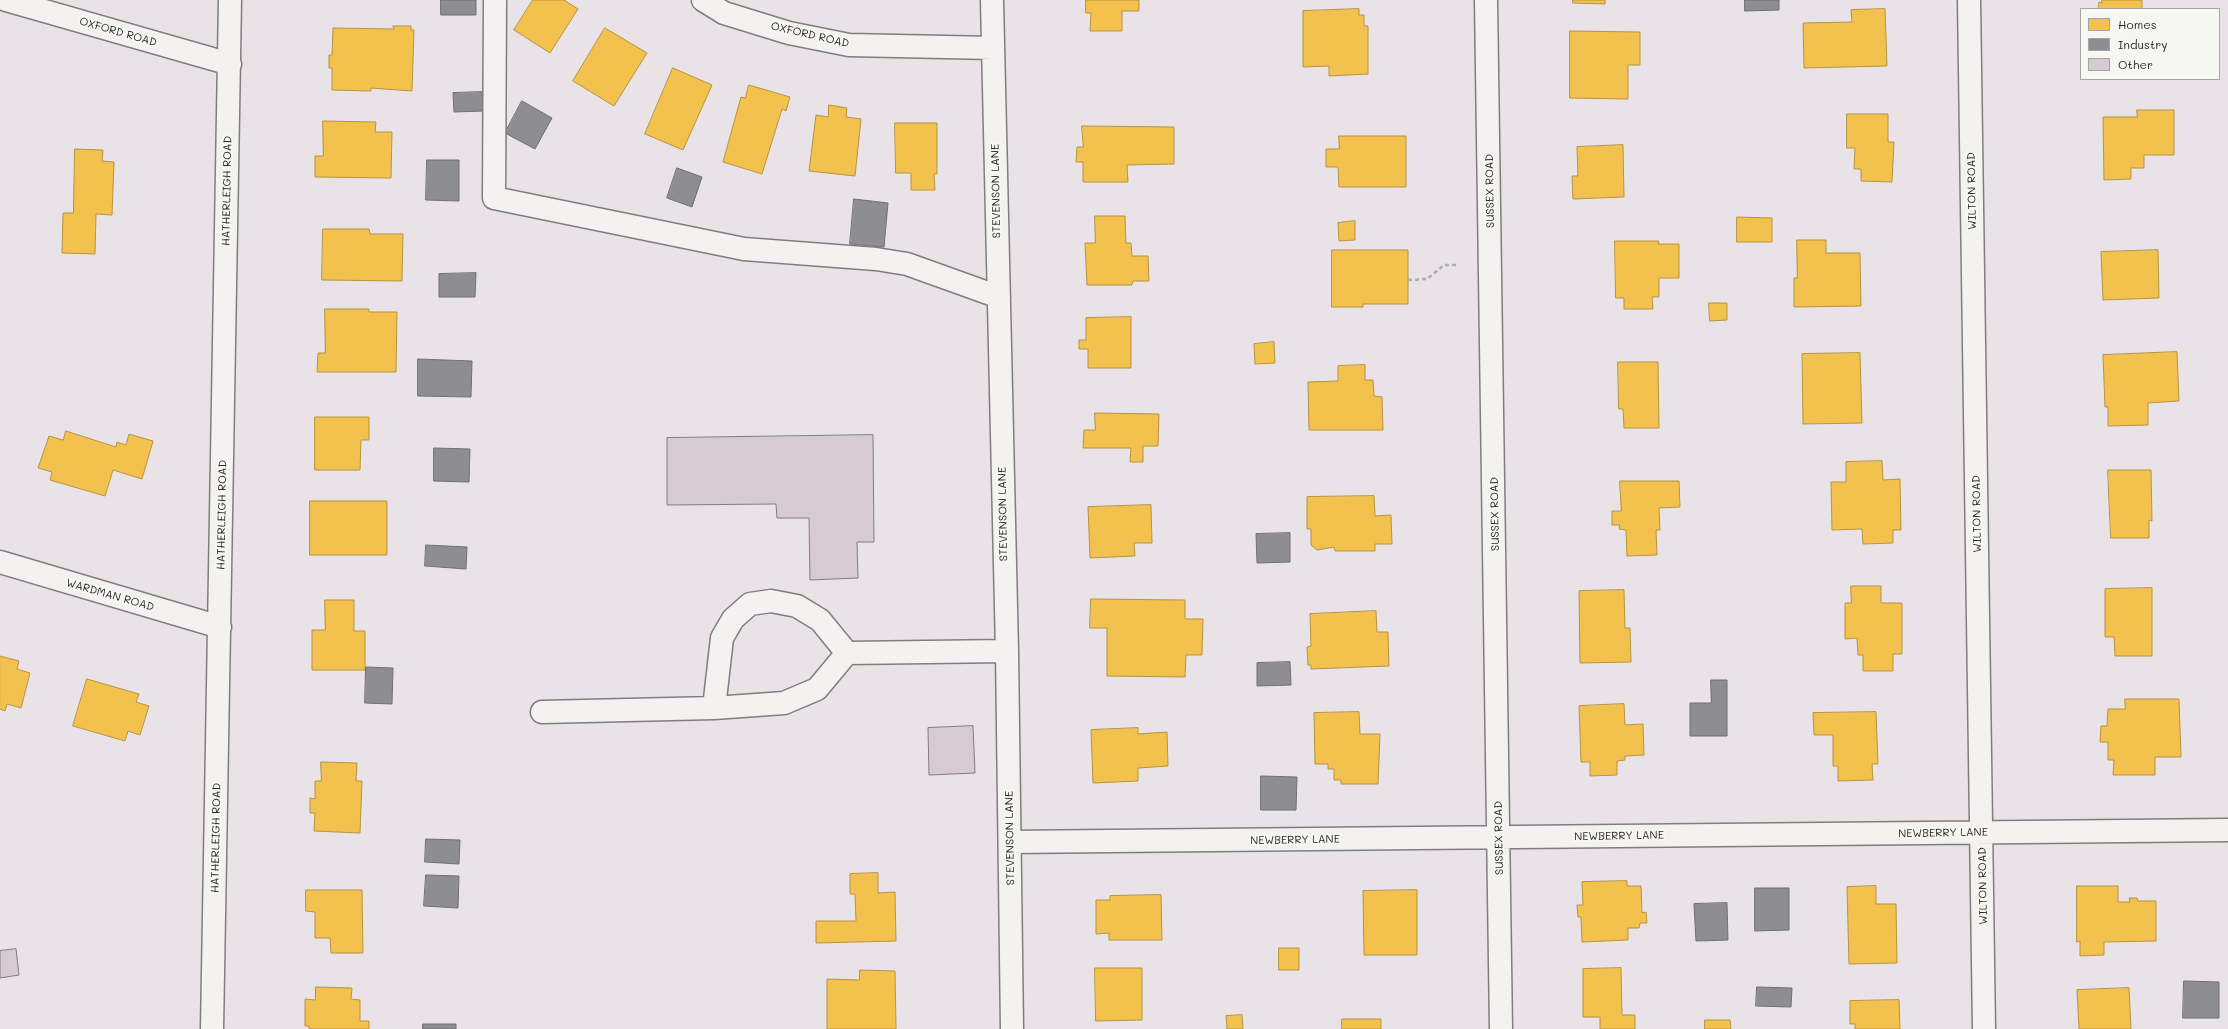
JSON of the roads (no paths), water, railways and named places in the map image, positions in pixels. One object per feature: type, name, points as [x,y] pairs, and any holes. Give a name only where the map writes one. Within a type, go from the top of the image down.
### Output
[{"type":"street","name":"OXFORD ROAD","points":[[6,0],[230,64]]},
{"type":"street","name":"HATHERLEIGH ROAD","points":[[212,1029],[230,0]]},
{"type":"street","points":[[495,0],[494,198],[744,249],[876,259],[907,264],[999,297]]},
{"type":"street","name":"OXFORD ROAD","points":[[703,0],[724,13],[774,28],[849,45],[993,48]]},
{"type":"street","name":"STEVENSON LANE","points":[[992,0],[1007,651],[1012,1029]]},
{"type":"street","name":"SUSSEX ROAD","points":[[1486,0],[1501,1029]]},
{"type":"street","name":"WILTON ROAD","points":[[1969,0],[1984,1029]]},
{"type":"street","name":"WARDMAN ROAD","points":[[0,562],[220,627]]},
{"type":"street","points":[[714,708],[722,638],[733,619],[750,604],[771,601],[797,606],[820,620],[847,653]]},
{"type":"street","points":[[542,712],[714,708],[784,703],[816,689],[847,653],[1007,651]]},
{"type":"street","name":"NEWBERRY LANE","points":[[1010,842],[2228,830]]}]
